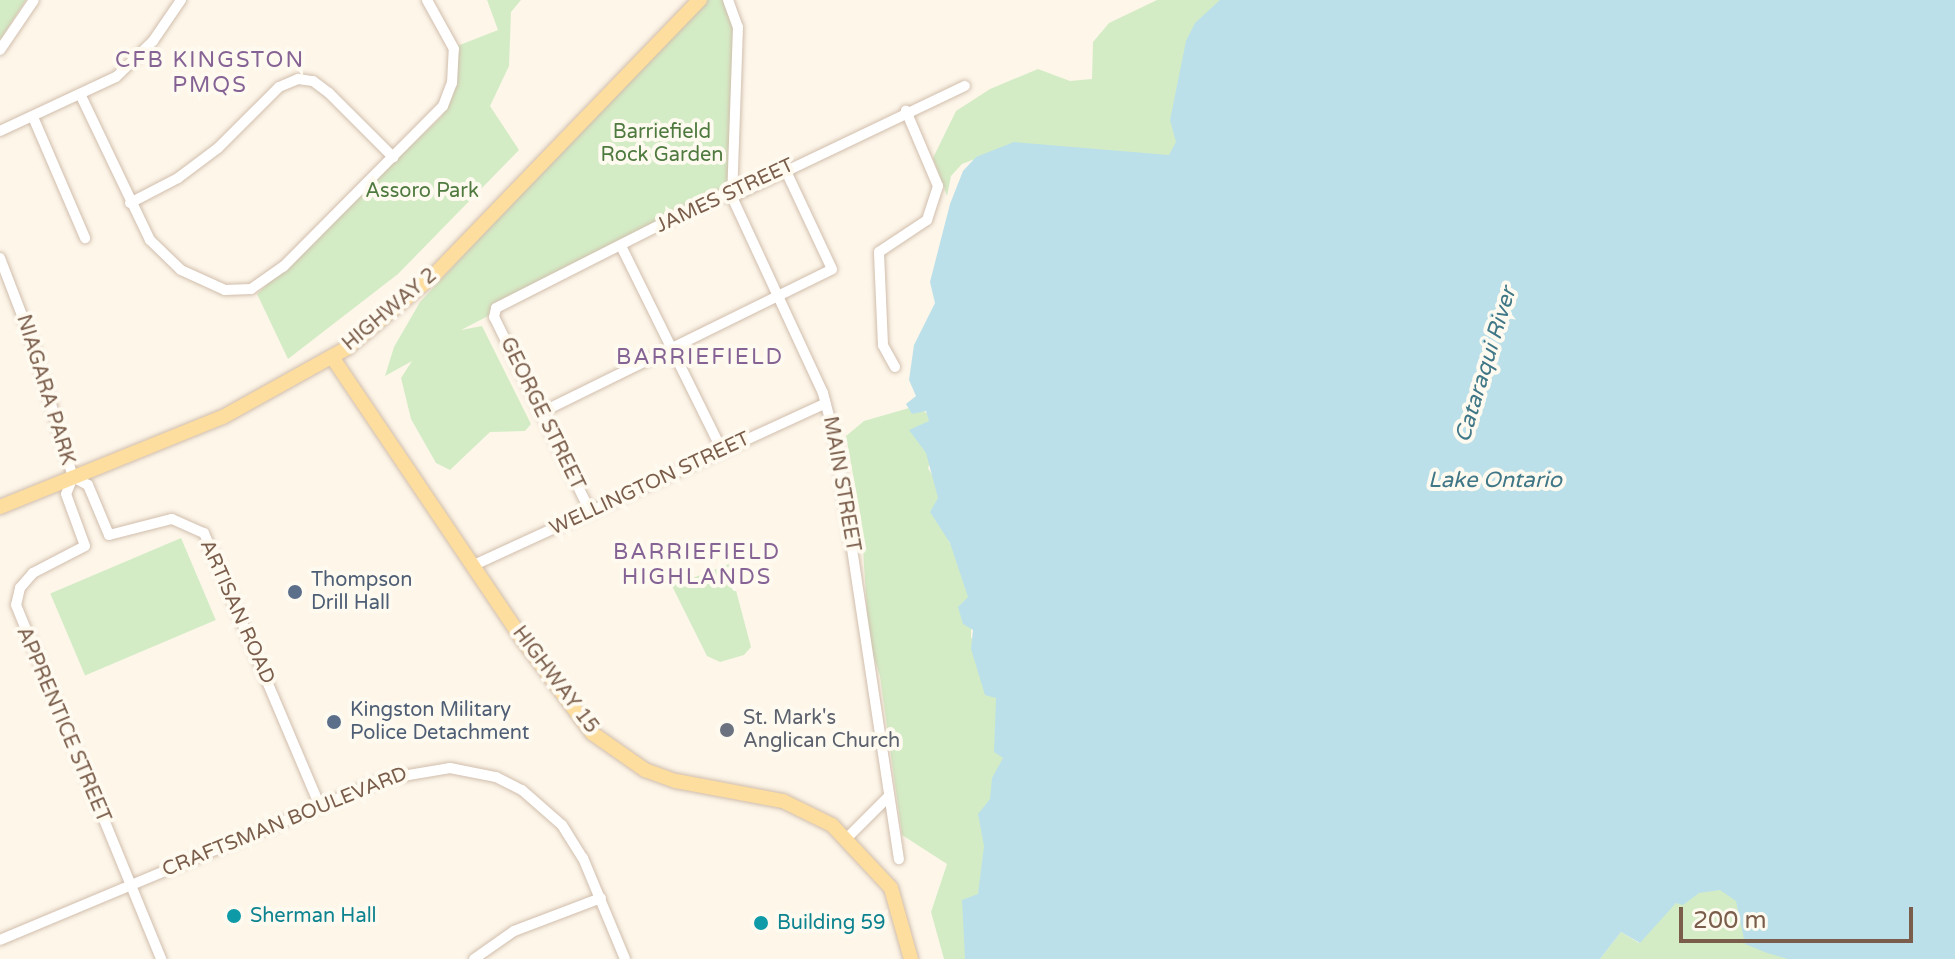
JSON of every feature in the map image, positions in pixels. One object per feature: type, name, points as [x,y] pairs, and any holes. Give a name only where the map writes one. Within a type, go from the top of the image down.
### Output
[{"type":"main road","name":"HIGHWAY 2","points":[[0,507],[223,417],[332,357],[434,275],[700,0]]},
{"type":"main road","name":"HIGHWAY 15","points":[[332,357],[584,723],[616,754],[676,781],[783,801],[848,837],[891,888],[911,959]]},
{"type":"street","points":[[0,50],[34,0]]},
{"type":"street","points":[[0,131],[81,96],[140,56],[181,0]]},
{"type":"street","points":[[81,96],[150,240],[181,270],[225,290],[251,289],[283,267],[443,106],[452,83],[454,49],[427,0]]},
{"type":"street","name":"MAIN STREET","points":[[728,0],[738,27],[732,197],[826,403],[845,488],[887,798],[899,859]]},
{"type":"street","points":[[130,203],[178,178],[218,148],[279,87],[298,79],[313,81],[329,93],[393,157]]},
{"type":"street","name":"JAMES STREET","points":[[494,317],[500,305],[720,196],[732,197],[906,111],[965,86]]},
{"type":"street","points":[[895,367],[883,345],[879,252],[927,220],[938,186],[906,111]]},
{"type":"street","points":[[33,117],[85,238]]},
{"type":"street","points":[[542,412],[832,269],[785,169]]},
{"type":"street","points":[[621,246],[722,450]]},
{"type":"street","name":"NIAGARA PARK","points":[[0,258],[33,344],[73,477]]},
{"type":"street","name":"GEORGE STREET","points":[[494,317],[590,511]]},
{"type":"street","name":"WELLINGTON STREET","points":[[474,565],[826,403]]},
{"type":"street","name":"ARTISAN ROAD","points":[[73,477],[88,485],[109,535],[172,519],[204,533],[320,806]]},
{"type":"street","name":"APPRENTICE STREET","points":[[73,477],[66,494],[85,546],[25,580],[16,605],[161,959]]},
{"type":"street","name":"CRAFTSMAN BOULEVARD","points":[[0,940],[320,806],[423,768],[496,777],[522,790],[562,825],[601,898],[625,959]]},
{"type":"street","points":[[848,837],[887,798]]},
{"type":"street","points":[[474,959],[514,931],[601,898]]},
{"type":"green space","points":[[0,0],[26,0],[0,40]]},
{"type":"green space","name":"Assoro Park","points":[[487,0],[521,0],[511,12],[509,66],[490,106],[519,150],[398,274],[288,359],[257,294],[442,116],[450,91],[452,48],[498,30]]},
{"type":"green space","name":"Barriefield Rock Garden","points":[[701,0],[728,0],[736,15],[732,197],[720,196],[461,330],[482,326],[531,424],[525,431],[490,432],[450,470],[436,463],[411,419],[401,378],[412,361],[385,376],[394,347],[420,302]]},
{"type":"green space","points":[[1157,0],[1233,0],[1185,146],[1170,166],[998,150],[962,164],[951,176],[947,196],[933,158],[956,111],[990,89],[1038,69],[1070,81],[1092,79],[1093,42],[1109,23]]},
{"type":"green space","points":[[916,406],[944,425],[928,468],[950,506],[948,540],[972,577],[971,637],[1012,711],[1007,772],[976,959],[944,959],[931,912],[947,864],[902,835],[880,676],[869,642],[861,518],[846,436],[864,421]]},
{"type":"green space","points":[[181,538],[216,620],[85,675],[50,593]]},
{"type":"green space","points":[[729,564],[751,647],[744,655],[720,662],[707,656],[672,586]]},
{"type":"green space","points":[[1724,882],[1788,959],[1600,959],[1621,932],[1639,943],[1666,910],[1692,892]]},
{"type":"water","name":"Lake Ontario","points":[[1220,0],[1955,0],[1955,959],[1788,959],[1767,953],[1745,944],[1736,901],[1720,890],[1699,893],[1683,905],[1676,903],[1640,943],[1621,932],[1600,959],[965,959],[962,900],[978,894],[984,846],[978,814],[990,799],[992,778],[1003,758],[994,752],[996,698],[985,695],[971,649],[973,630],[963,624],[958,607],[968,597],[950,543],[930,512],[938,498],[926,453],[909,430],[929,421],[926,411],[912,414],[906,404],[916,396],[909,380],[914,345],[935,303],[930,282],[950,204],[963,171],[976,157],[1014,142],[1169,155],[1176,142],[1170,120],[1186,41],[1195,23]]},
{"type":"place","name":"Thompson Drill Hall","points":[[295,592]]},
{"type":"place","name":"Kingston Military Police Detachment","points":[[334,722]]},
{"type":"place","name":"St. Mark's Anglican Church","points":[[727,730]]},
{"type":"place","name":"Sherman Hall","points":[[234,916]]},
{"type":"place","name":"Building 59","points":[[761,923]]},
{"type":"district","name":"CFB KINGSTON PMQS","points":[[210,72]]},
{"type":"district","name":"BARRIEFIELD","points":[[700,358]]},
{"type":"district","name":"BARRIEFIELD HIGHLANDS","points":[[697,564]]},
{"type":"water label","name":"Cataraqui River","points":[[1486,365]]}]
